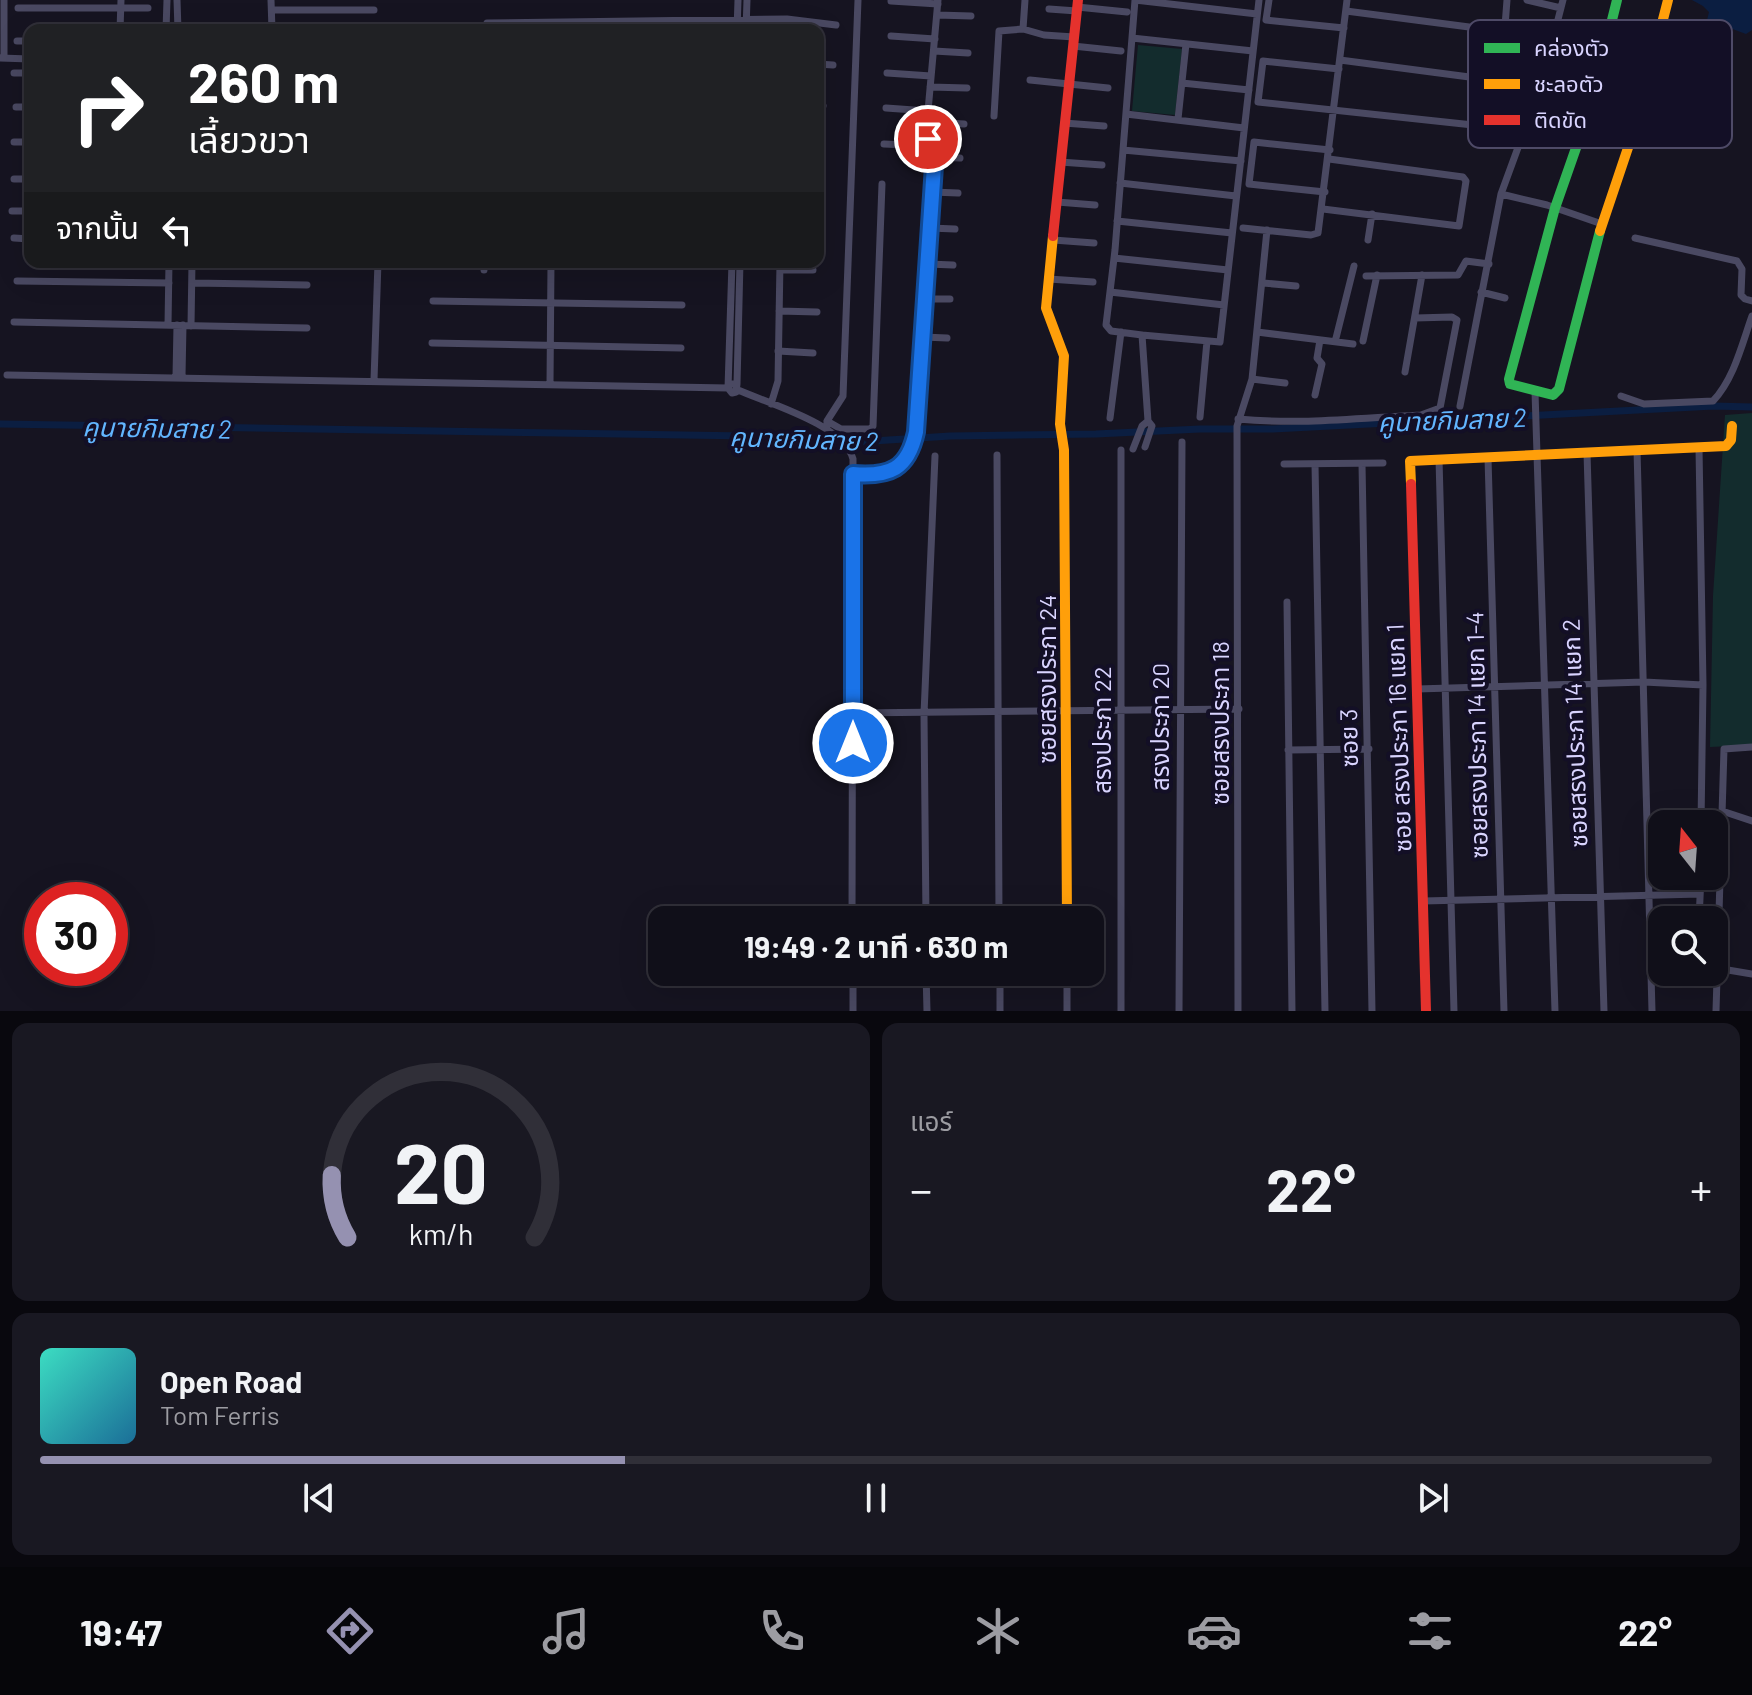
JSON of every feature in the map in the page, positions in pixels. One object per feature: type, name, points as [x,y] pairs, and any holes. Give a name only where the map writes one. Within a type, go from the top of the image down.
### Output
[{"type":"street","points":[[4,0],[2,55],[24,58]]},
{"type":"street","points":[[166,24],[167,0]]},
{"type":"street","points":[[177,0],[178,24]]},
{"type":"street","points":[[271,0],[272,24]]},
{"type":"street","points":[[738,0],[744,24]]},
{"type":"street","points":[[740,24],[747,0]]},
{"type":"street","points":[[827,424],[843,396],[858,0]]},
{"type":"street","points":[[1023,29],[1025,0]]},
{"type":"street","points":[[1257,14],[1135,0],[1106,325],[1111,331],[1220,342],[1259,0]]},
{"type":"street","points":[[1269,0],[1266,20],[1344,28]]},
{"type":"street","points":[[1243,228],[1315,235],[1319,229],[1347,0]]},
{"type":"street","points":[[1505,20],[1507,0]]},
{"type":"street","points":[[1527,0],[1562,4]]},
{"type":"street","points":[[1612,20],[1617,0]]},
{"type":"street","points":[[1663,20],[1668,0]]},
{"type":"street","points":[[853,474],[892,470],[902,465],[911,452],[916,432],[932,192],[933,157],[929,146],[928,111],[938,2],[891,1]]},
{"type":"street","points":[[18,8],[120,4],[148,8]]},
{"type":"street","points":[[1049,9],[1077,6],[1127,12]]},
{"type":"street","name":"ซอยสรงประภา 24","points":[[1067,906],[1063,438],[1060,424],[1064,356],[1046,308],[1077,6]]},
{"type":"street","points":[[272,10],[374,10]]},
{"type":"street","points":[[1346,11],[1468,27]]},
{"type":"street","points":[[937,15],[971,16]]},
{"type":"street","points":[[787,19],[787,24]]},
{"type":"street","points":[[487,23],[787,19],[836,25]]},
{"type":"street","points":[[994,116],[999,31],[1004,28],[1023,29],[1121,51]]},
{"type":"street","points":[[891,36],[935,39]]},
{"type":"street","points":[[1132,38],[1253,51]]},
{"type":"street","points":[[17,41],[24,41]]},
{"type":"street","points":[[1178,119],[1186,44]]},
{"type":"street","points":[[934,51],[968,53]]},
{"type":"street","points":[[1468,76],[1340,64],[1263,61],[1258,102],[1468,126]]},
{"type":"street","points":[[824,64],[833,65]]},
{"type":"street","points":[[14,73],[24,73]]},
{"type":"street","points":[[887,73],[931,76]]},
{"type":"street","points":[[1030,80],[1108,88]]},
{"type":"street","points":[[1182,83],[1249,90]]},
{"type":"street","points":[[930,87],[967,88]]},
{"type":"street","points":[[16,107],[24,107]]},
{"type":"street","points":[[886,108],[928,111]]},
{"type":"street","points":[[1126,114],[1244,128]]},
{"type":"street","points":[[928,122],[964,124]]},
{"type":"street","points":[[1064,123],[1104,126]]},
{"type":"street","points":[[14,142],[24,142]]},
{"type":"street","points":[[1323,209],[1459,226],[1465,178],[1254,142],[1249,184],[1325,192]]},
{"type":"street","points":[[884,144],[929,146]]},
{"type":"street","points":[[1460,406],[1501,194],[1517,148]]},
{"type":"street","points":[[1576,148],[1555,208],[1509,379],[1510,384],[1553,395],[1559,389],[1602,224],[1628,148]]},
{"type":"street","points":[[1123,150],[1241,161]]},
{"type":"street","points":[[933,157],[960,158]]},
{"type":"street","points":[[1060,162],[1102,165]]},
{"type":"street","points":[[14,179],[24,179]]},
{"type":"street","points":[[1120,183],[1236,196]]},
{"type":"street","points":[[7,375],[733,386],[771,404],[841,429],[870,429],[873,426],[882,184]]},
{"type":"street","points":[[932,192],[958,193]]},
{"type":"street","points":[[1501,194],[1602,224]]},
{"type":"street","points":[[1057,202],[1095,205]]},
{"type":"street","points":[[12,211],[24,211]]},
{"type":"street","points":[[1368,240],[1372,214]]},
{"type":"street","points":[[1117,221],[1232,233]]},
{"type":"street","points":[[930,228],[955,229]]},
{"type":"street","points":[[1267,230],[1252,379],[1237,427],[1421,415],[1436,411],[1440,408],[1457,320],[1452,317],[1415,318]]},
{"type":"street","points":[[14,238],[24,239]]},
{"type":"street","points":[[1635,238],[1737,261],[1742,269],[1741,295],[1752,301]]},
{"type":"street","points":[[1053,240],[1094,243]]},
{"type":"street","points":[[1114,258],[1228,270]]},
{"type":"street","points":[[1366,276],[1460,274],[1466,261],[1489,264]]},
{"type":"street","points":[[928,264],[953,265]]},
{"type":"street","points":[[1335,342],[1354,266]]},
{"type":"street","points":[[169,268],[169,283],[180,325]]},
{"type":"street","points":[[179,376],[180,325],[192,283],[192,268]]},
{"type":"street","points":[[374,380],[378,268]]},
{"type":"street","points":[[550,384],[551,268]]},
{"type":"street","points":[[732,268],[733,386]]},
{"type":"street","points":[[733,386],[740,268]]},
{"type":"street","points":[[771,404],[777,390],[780,268]]},
{"type":"street","points":[[796,268],[813,270]]},
{"type":"street","points":[[1363,341],[1377,275]]},
{"type":"street","points":[[1405,372],[1422,275]]},
{"type":"street","points":[[1049,279],[1093,282]]},
{"type":"street","points":[[17,281],[169,283]]},
{"type":"street","points":[[192,283],[307,285]]},
{"type":"street","points":[[1263,283],[1296,286]]},
{"type":"street","points":[[1110,292],[1224,305]]},
{"type":"street","points":[[1481,292],[1505,298]]},
{"type":"street","points":[[926,299],[950,299]]},
{"type":"street","points":[[433,301],[682,305]]},
{"type":"street","points":[[779,311],[817,312]]},
{"type":"street","points":[[1621,396],[1644,404],[1713,401],[1720,394],[1736,362],[1752,316]]},
{"type":"street","points":[[14,322],[307,328]]},
{"type":"street","points":[[1110,418],[1121,332]]},
{"type":"street","points":[[1257,332],[1353,344]]},
{"type":"street","points":[[1142,335],[1148,424],[1145,446]]},
{"type":"street","points":[[923,337],[947,338]]},
{"type":"street","points":[[1315,395],[1322,364],[1317,358],[1320,340]]},
{"type":"street","points":[[1200,417],[1207,341]]},
{"type":"street","points":[[432,343],[681,348]]},
{"type":"street","points":[[778,351],[813,353]]},
{"type":"street","points":[[1252,379],[1285,383]]},
{"type":"street","points":[[1535,392],[1555,1011]]},
{"type":"street","points":[[827,424],[850,448],[853,474],[852,906]]},
{"type":"street","points":[[1134,446],[1148,424]]},
{"type":"street","points":[[1454,1011],[1439,459],[1726,446],[1731,440],[1732,426]]},
{"type":"street","name":"ซอยสรงประภา 18","points":[[1237,427],[1238,1011]]},
{"type":"street","name":"สรงประภา 20","points":[[1179,1011],[1182,442]]},
{"type":"street","points":[[1699,448],[1703,685],[1701,810]]},
{"type":"street","name":"สรงประภา 22","points":[[1121,450],[1121,1011]]},
{"type":"street","points":[[1637,450],[1652,1011]]},
{"type":"street","name":"ซอยสรงประภา 14 แยก 2","points":[[1587,453],[1604,1011]]},
{"type":"street","points":[[997,455],[999,906]]},
{"type":"street","points":[[926,906],[924,714],[935,456]]},
{"type":"street","name":"ซอยสรงประภา 14 แยก 1-4","points":[[1488,458],[1504,1011]]},
{"type":"street","name":"ซอย สรงประภา 16 แยก 1","points":[[1426,1011],[1410,463],[1414,459],[1439,459]]},
{"type":"street","points":[[1284,464],[1383,463]]},
{"type":"street","points":[[1315,464],[1325,1011]]},
{"type":"street","name":"ซอย 3","points":[[1362,464],[1372,1011]]},
{"type":"street","points":[[1287,602],[1292,1011]]},
{"type":"street","points":[[1417,689],[1644,682],[1703,685]]},
{"type":"street","points":[[853,713],[1239,709]]},
{"type":"street","points":[[1722,810],[1724,749],[1752,747]]},
{"type":"street","points":[[1288,750],[1369,749]]},
{"type":"street","points":[[1728,813],[1752,821]]},
{"type":"street","points":[[1700,890],[1700,906]]},
{"type":"street","points":[[1423,901],[1700,894]]},
{"type":"street","points":[[1728,970],[1752,974]]},
{"type":"street","points":[[853,986],[853,1011]]},
{"type":"street","points":[[926,986],[927,1011]]},
{"type":"street","points":[[1000,986],[1000,1011]]},
{"type":"street","points":[[1067,986],[1067,1011]]},
{"type":"street","points":[[1716,986],[1716,1011]]},
{"type":"green space","points":[[1138,45],[1182,49],[1175,115],[1132,111]]},
{"type":"green space","points":[[1752,413],[1752,745],[1710,747],[1713,596],[1725,415]]},
{"type":"water","points":[[1692,0],[1752,0],[1752,30],[1746,34],[1732,29],[1732,20],[1707,20],[1709,12]]},
{"type":"waterway","name":"คูนายกิมสาย 2","points":[[0,424],[811,437],[858,442],[950,436],[1273,429],[1714,406],[1752,407]]},
{"type":"traffic: fast","points":[[1612,20],[1617,0]]},
{"type":"traffic: fast","points":[[1576,148],[1555,208],[1510,384],[1553,395],[1559,389],[1600,231]]},
{"type":"traffic: slow","points":[[1663,20],[1668,0]]},
{"type":"traffic: slow","points":[[1600,231],[1628,148]]},
{"type":"traffic: slow","points":[[1053,236],[1046,308],[1064,356],[1060,424],[1064,450],[1067,906]]},
{"type":"traffic: slow","points":[[1411,484],[1410,461],[1726,446],[1731,440],[1732,426]]},
{"type":"traffic: jam","points":[[1053,236],[1078,0]]},
{"type":"traffic: jam","points":[[1411,484],[1426,1011]]},
{"type":"route","points":[[853,743],[853,474],[885,472],[902,465],[911,452],[916,432],[934,166],[928,139]]}]
